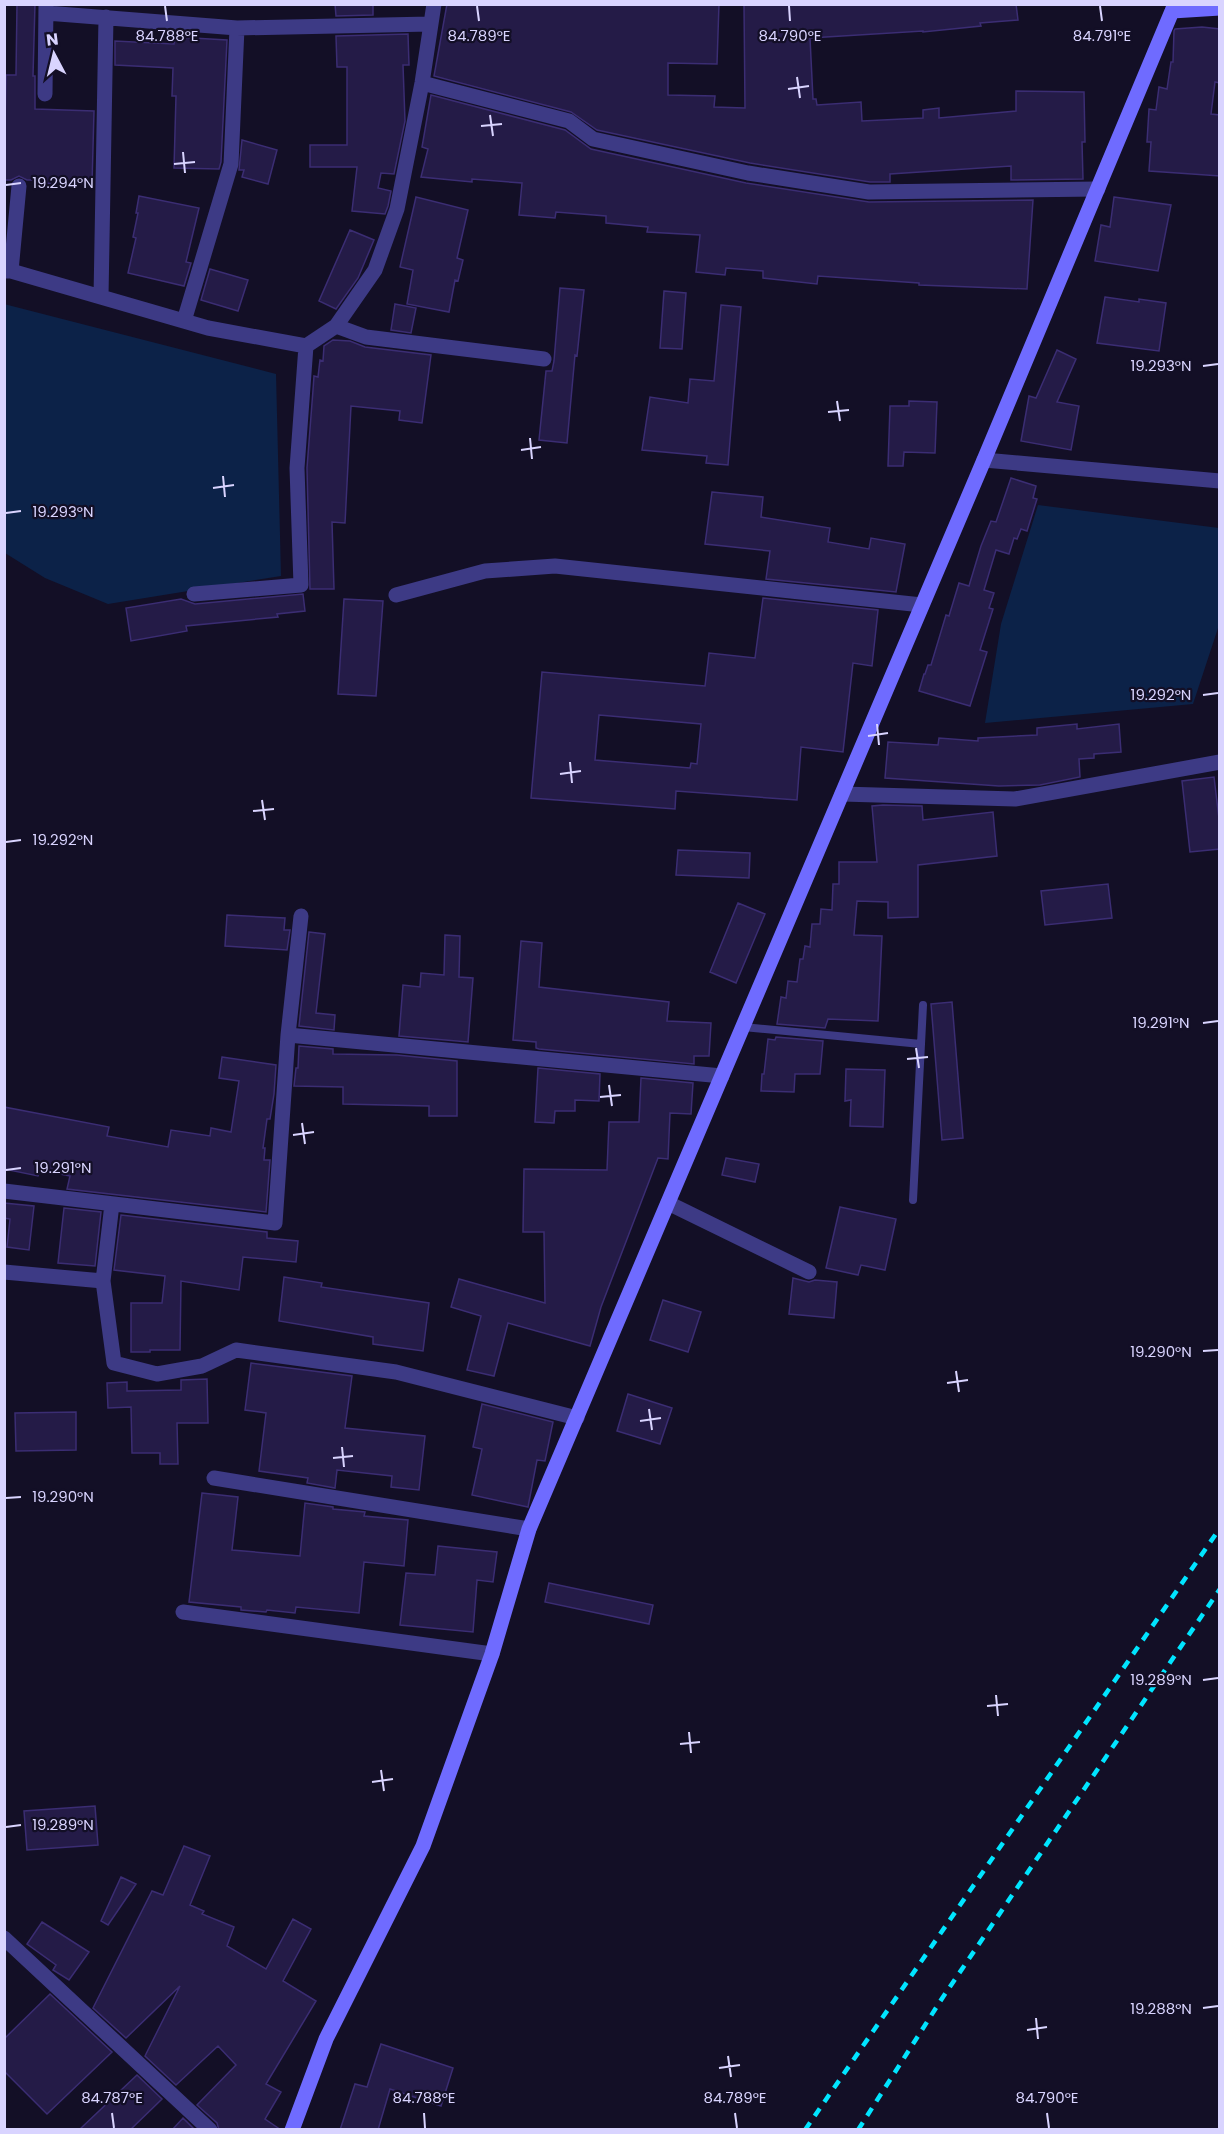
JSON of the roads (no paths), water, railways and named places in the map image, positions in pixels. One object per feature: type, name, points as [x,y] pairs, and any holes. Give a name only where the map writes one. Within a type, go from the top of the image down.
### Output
[{"type":"main road","points":[[291,2130],[326,2039],[423,1846],[492,1654],[529,1529],[1174,8],[1220,8]]},
{"type":"street","points":[[19,186],[8,271],[208,328],[306,346],[336,326],[375,270],[397,209],[422,83],[434,4]]},
{"type":"street","points":[[45,94],[46,9],[106,17],[237,28],[430,24]]},
{"type":"street","points":[[101,297],[106,17]]},
{"type":"street","points":[[184,321],[231,164],[237,28]]},
{"type":"street","points":[[422,83],[569,121],[593,139],[748,173],[868,192],[1098,189]]},
{"type":"street","points":[[336,326],[366,337],[544,359]]},
{"type":"street","points":[[194,594],[301,585],[297,468],[306,346]]},
{"type":"street","points":[[984,460],[1220,481]]},
{"type":"street","points":[[396,595],[485,571],[555,566],[922,605]]},
{"type":"street","points":[[842,794],[1015,799],[1220,762]]},
{"type":"street","points":[[4,1191],[275,1223],[288,1035],[301,916]]},
{"type":"street","points":[[288,1035],[722,1076]]},
{"type":"street","points":[[668,1203],[809,1272]]},
{"type":"street","points":[[112,1204],[104,1281],[114,1363],[157,1374],[202,1366],[236,1350],[396,1372],[577,1418]]},
{"type":"street","points":[[4,1272],[104,1281]]},
{"type":"street","points":[[214,1478],[529,1529]]},
{"type":"street","points":[[183,1612],[492,1654]]},
{"type":"street","points":[[4,1938],[210,2130]]},
{"type":"lane","points":[[913,1200],[923,1005]]},
{"type":"lane","points":[[743,1027],[921,1044]]},
{"type":"water","points":[[4,304],[276,374],[281,576],[108,604],[45,578],[5,553]]},
{"type":"water","points":[[1038,505],[1219,528],[1219,625],[1193,704],[985,723],[1001,624]]},
{"type":"railway","points":[[805,2130],[1220,1528]]},
{"type":"railway","points":[[858,2130],[943,1997],[1220,1589]]}]
